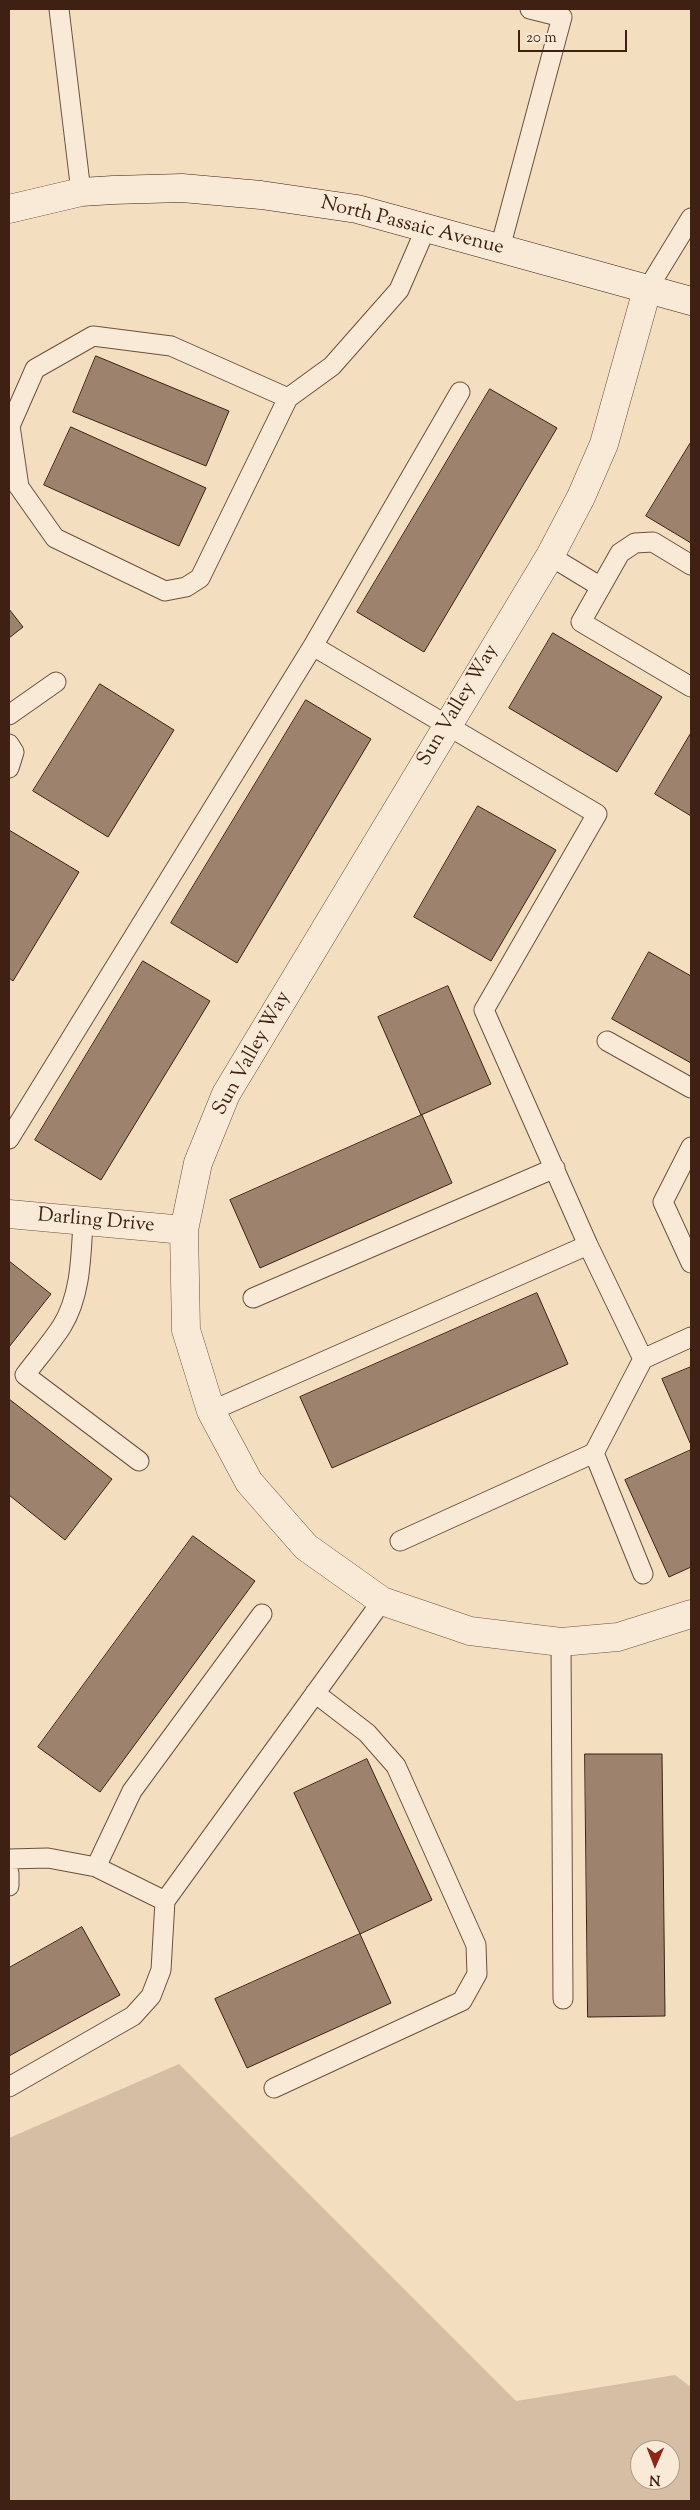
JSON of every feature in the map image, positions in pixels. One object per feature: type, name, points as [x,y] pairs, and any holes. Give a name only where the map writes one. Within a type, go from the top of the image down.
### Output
[{"type":"street","name":"North Passaic Avenue","points":[[9,209],[81,192],[182,188],[261,195],[357,209],[691,301]]},
{"type":"street","name":"Sun Valley Way","points":[[647,290],[604,444],[581,497],[550,556],[226,1094],[198,1163],[184,1230],[186,1330],[211,1411],[249,1482],[306,1547],[382,1600],[470,1631],[561,1642],[618,1637],[691,1614]]},
{"type":"street","name":"Darling Drive","points":[[9,1214],[184,1230]]},
{"type":"lane","points":[[59,9],[81,192]]},
{"type":"lane","points":[[500,248],[563,13],[530,9]]},
{"type":"lane","points":[[647,290],[691,218]]},
{"type":"lane","points":[[288,398],[171,346],[93,336],[35,369],[9,426],[19,487],[55,538],[165,591],[186,587],[200,578],[288,398],[332,366],[399,290],[426,228]]},
{"type":"lane","points":[[9,1140],[313,646],[460,392]]},
{"type":"lane","points":[[691,565],[653,542],[635,543],[620,552],[581,622],[691,687]]},
{"type":"lane","points":[[550,556],[601,587]]},
{"type":"lane","points":[[313,646],[598,814],[484,1010],[588,1245],[642,1359]]},
{"type":"lane","points":[[9,715],[56,682]]},
{"type":"lane","points":[[9,744],[14,752],[9,768]]},
{"type":"lane","points":[[607,1041],[691,1088]]},
{"type":"lane","points":[[691,1148],[663,1202],[691,1263]]},
{"type":"lane","points":[[253,1298],[555,1168]]},
{"type":"lane","points":[[83,1221],[80,1270],[73,1301],[62,1325],[25,1375],[139,1461]]},
{"type":"lane","points":[[211,1411],[588,1245]]},
{"type":"lane","points":[[400,1540],[594,1454],[642,1359],[691,1337]]},
{"type":"lane","points":[[594,1454],[643,1574]]},
{"type":"lane","points":[[9,2087],[133,2016],[151,1996],[161,1970],[165,1901],[382,1600]]},
{"type":"lane","points":[[96,1867],[132,1791],[262,1614]]},
{"type":"lane","points":[[561,1642],[563,1999]]},
{"type":"lane","points":[[274,2088],[462,2001],[477,1974],[476,1945],[396,1766],[367,1734],[315,1693]]},
{"type":"lane","points":[[9,1859],[48,1858],[96,1867],[165,1901]]},
{"type":"lane","points":[[9,1873],[9,1886]]},
{"type":"shaded area","points":[[179,2064],[516,2401],[675,2375],[691,2387],[691,2501],[9,2501],[9,2138]]},
{"type":"building","points":[[96,356],[229,411],[206,466],[73,412]]},
{"type":"building","points":[[490,389],[557,428],[424,652],[357,612]]},
{"type":"building","points":[[71,427],[206,488],[179,546],[44,485]]},
{"type":"building","points":[[691,442],[691,543],[646,516]]},
{"type":"building","points":[[9,609],[23,627],[9,638]]},
{"type":"building","points":[[553,633],[662,697],[617,772],[509,708]]},
{"type":"building","points":[[100,684],[174,730],[108,837],[33,791]]},
{"type":"building","points":[[306,700],[371,739],[237,963],[171,923]]},
{"type":"building","points":[[691,733],[691,816],[655,794]]},
{"type":"building","points":[[478,806],[556,850],[491,961],[414,917]]},
{"type":"building","points":[[9,830],[79,872],[13,981],[9,978]]},
{"type":"building","points":[[649,952],[691,976],[691,1063],[612,1019]]},
{"type":"building","points":[[143,961],[210,1001],[101,1180],[35,1140]]},
{"type":"building","points":[[448,986],[491,1084],[421,1115],[378,1017]]},
{"type":"building","points":[[422,1115],[452,1183],[260,1268],[230,1200]]},
{"type":"building","points":[[9,1261],[51,1294],[9,1347]]},
{"type":"building","points":[[537,1293],[568,1364],[332,1468],[300,1397]]},
{"type":"building","points":[[691,1367],[691,1445],[662,1379]]},
{"type":"building","points":[[9,1399],[112,1479],[65,1540],[9,1495]]},
{"type":"building","points":[[691,1450],[691,1567],[669,1577],[625,1480]]},
{"type":"building","points":[[193,1536],[255,1581],[100,1792],[38,1747]]},
{"type":"building","points":[[585,1754],[662,1754],[665,2016],[588,2017]]},
{"type":"building","points":[[367,1759],[432,1900],[360,1934],[294,1793]]},
{"type":"building","points":[[82,1927],[120,1995],[9,2056],[9,1968]]},
{"type":"building","points":[[360,1934],[391,2003],[247,2068],[215,1999]]}]
